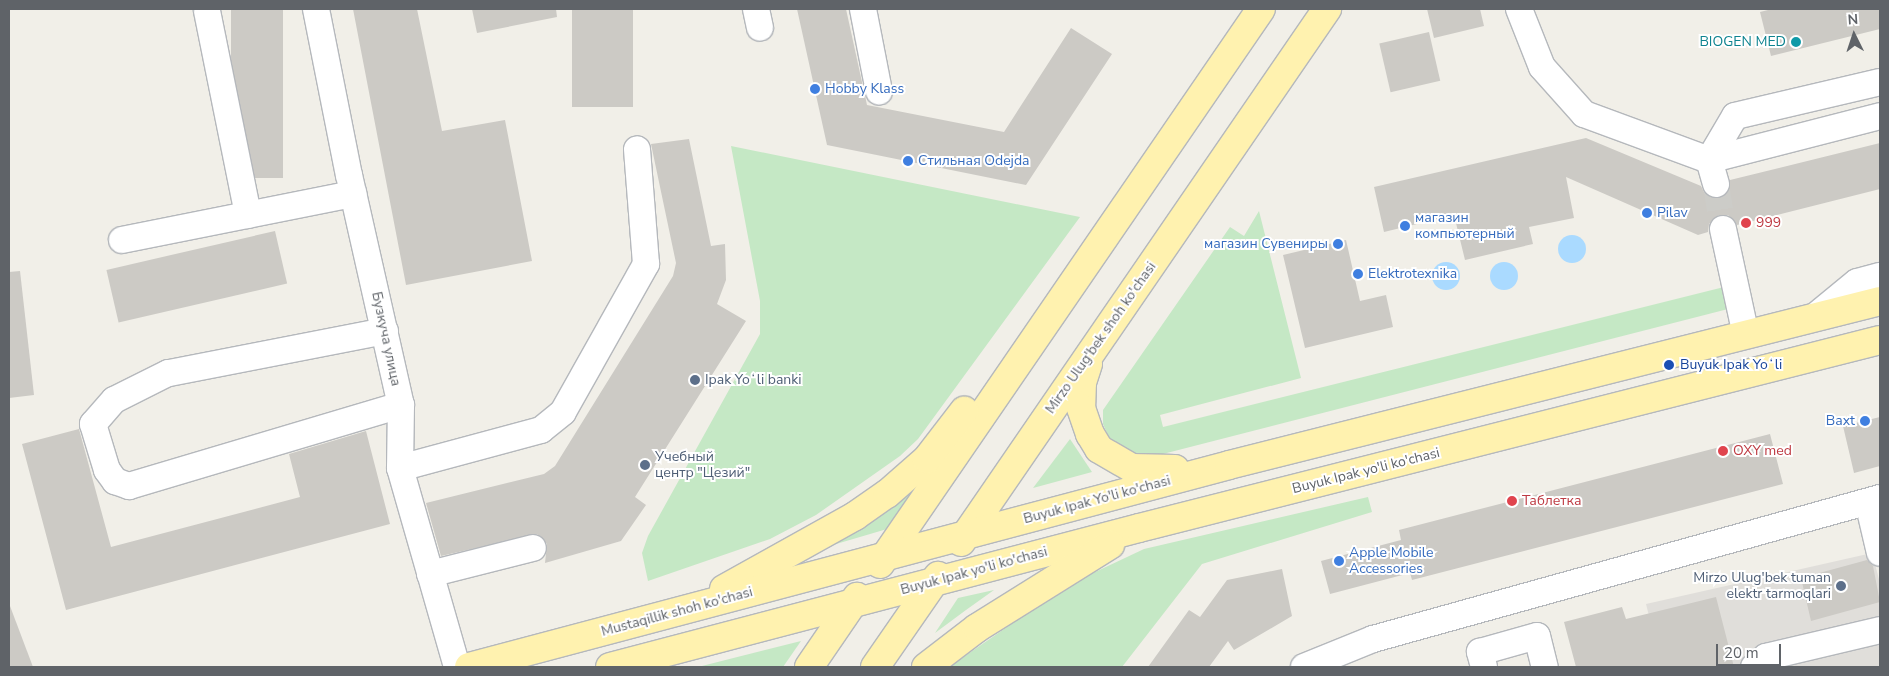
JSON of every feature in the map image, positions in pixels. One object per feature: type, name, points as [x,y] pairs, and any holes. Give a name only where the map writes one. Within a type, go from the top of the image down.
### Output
[{"type":"main road","points":[[809,667],[1261,9]]},
{"type":"main road","name":"Mirzo Ulug'bek shoh ko'chasi","points":[[875,667],[1328,9]]},
{"type":"main road","points":[[685,610],[855,516],[918,468],[959,418],[1066,265],[1194,107]]},
{"type":"main road","points":[[1093,350],[1082,382],[1081,408],[1090,434],[1099,449],[1124,466],[1140,469],[1229,465],[1880,301]]},
{"type":"main road","name":"Buyuk Ipak yo'li ko'chasi","points":[[853,603],[1139,528],[1880,340]]},
{"type":"main road","points":[[1667,394],[1654,387],[1650,373],[1658,362],[1668,355]]},
{"type":"main road","name":"Buyuk Ipak Yo'li ko'chasi","points":[[966,535],[1229,465]]},
{"type":"main road","points":[[926,667],[977,628],[1139,528]]},
{"type":"main road","points":[[885,556],[966,535]]},
{"type":"main road","name":"Mustaqillik shoh ko'chasi","points":[[469,667],[885,556]]},
{"type":"main road","points":[[610,667],[853,603]]},
{"type":"street","name":"Бузкуча улица","points":[[316,9],[353,194],[400,405],[400,468],[457,667]]},
{"type":"street","points":[[863,9],[879,91]]},
{"type":"street","points":[[1519,9],[1542,67],[1584,114],[1712,172],[1880,116]]},
{"type":"street","points":[[207,11],[248,215]]},
{"type":"street","points":[[1712,172],[1735,116],[1880,82]]},
{"type":"street","points":[[400,468],[541,430],[563,412],[646,264],[637,149]]},
{"type":"street","points":[[122,240],[353,194]]},
{"type":"street","points":[[1723,229],[1746,335]]},
{"type":"street","points":[[1813,318],[1856,282],[1880,276]]},
{"type":"street","points":[[385,332],[168,373],[114,400],[93,424],[107,470],[115,480],[129,486],[400,405]]},
{"type":"street","points":[[1304,667],[1373,639],[1874,500],[1880,553]]},
{"type":"street","points":[[430,574],[533,548]]},
{"type":"street","points":[[1754,667],[1766,657],[1880,630]]},
{"type":"street","points":[[1484,667],[1480,652],[1537,636],[1545,667]]},
{"type":"shaded area","points":[[1872,553],[1880,583],[1880,667],[1662,667],[1646,604]]},
{"type":"green space","points":[[731,146],[1080,217],[918,439],[900,456],[816,515],[770,539],[648,581],[642,553],[648,536],[760,334],[760,301]]},
{"type":"green space","points":[[1259,211],[1301,378],[1160,415],[1163,427],[1728,286],[1732,308],[1155,456],[1135,456],[1109,438],[1103,424],[1103,410],[1230,227],[1244,236]]},
{"type":"green space","points":[[1070,439],[1092,472],[1033,488]]},
{"type":"green space","points":[[942,454],[887,529],[826,547]]},
{"type":"green space","points":[[1368,497],[1372,512],[1202,564],[1122,667],[949,667],[1039,605],[1091,574],[1144,549]]},
{"type":"green space","points":[[994,590],[966,610],[935,633],[958,598]]},
{"type":"green space","points":[[801,641],[783,667],[698,667]]},
{"type":"water","points":[[1572,235],[1582,239],[1586,249],[1582,259],[1572,263],[1562,259],[1558,249],[1562,239]]},
{"type":"water","points":[[1446,262],[1456,266],[1460,276],[1456,286],[1446,290],[1436,286],[1432,276],[1436,266]]},
{"type":"water","points":[[1504,262],[1514,266],[1518,276],[1514,286],[1504,290],[1494,286],[1490,276],[1494,266]]},
{"type":"building","points":[[231,9],[283,9],[283,178],[231,178]]},
{"type":"building","points":[[353,9],[417,9],[442,131],[505,120],[532,261],[406,285]]},
{"type":"building","points":[[472,9],[556,9],[557,17],[477,33]]},
{"type":"building","points":[[572,9],[633,9],[633,107],[572,107]]},
{"type":"building","points":[[797,9],[846,9],[867,105],[1004,132],[1071,28],[1112,54],[1026,185],[827,145]]},
{"type":"building","points":[[1427,9],[1480,9],[1484,26],[1434,38]]},
{"type":"building","name":"BIOGEN MED","points":[[1772,9],[1880,9],[1880,29],[1771,56],[1760,12]]},
{"type":"building","points":[[1429,32],[1440,81],[1391,92],[1379,43]]},
{"type":"building","points":[[1586,138],[1701,186],[1705,194],[1713,199],[1727,194],[1730,180],[1880,143],[1880,189],[1737,225],[1728,215],[1719,215],[1709,224],[1708,232],[1698,235],[1566,177],[1574,218],[1529,227],[1533,244],[1465,260],[1454,215],[1384,232],[1374,187]]},
{"type":"building","points":[[689,139],[711,246],[725,244],[726,280],[717,304],[746,321],[635,497],[646,505],[621,541],[545,563],[547,544],[537,534],[441,556],[426,503],[544,474],[555,466],[673,276],[676,263],[651,144]]},
{"type":"building","points":[[275,231],[287,284],[119,323],[106,270]]},
{"type":"building","points":[[1346,240],[1360,301],[1386,295],[1393,327],[1305,348],[1283,255]]},
{"type":"building","points":[[20,271],[34,395],[9,398],[9,272]]},
{"type":"building","points":[[1880,417],[1880,466],[1854,473],[1843,426]]},
{"type":"building","points":[[79,429],[111,547],[300,497],[289,454],[366,431],[390,524],[66,610],[22,444]]},
{"type":"building","points":[[1770,434],[1783,484],[1412,580],[1410,573],[1330,594],[1321,561],[1401,540],[1399,530]]},
{"type":"building","name":"Mirzo Ulug'bek tuman elektr tarmoqlari","points":[[1867,560],[1873,566],[1880,602],[1811,621],[1801,578]]},
{"type":"building","points":[[1282,569],[1292,616],[1234,650],[1228,641],[1209,667],[1148,667],[1189,610],[1200,617],[1227,580]]},
{"type":"building","points":[[1716,597],[1734,667],[1576,667],[1564,622],[1622,607],[1626,619]]},
{"type":"building","points":[[10,606],[33,667],[9,667]]},
{"type":"tunnel","points":[[1716,184],[1723,229]]},
{"type":"place","name":"BIOGEN MED","points":[[1796,42]]},
{"type":"place","name":"Hobby Klass","points":[[815,89]]},
{"type":"place","name":"Стильная Odejda","points":[[908,161]]},
{"type":"place","name":"Pilav","points":[[1647,213]]},
{"type":"place","name":"999","points":[[1746,223]]},
{"type":"place","name":"магазин компьютерный","points":[[1405,226]]},
{"type":"place","name":"магазин Сувениры","points":[[1338,244]]},
{"type":"place","name":"Elektrotexnika","points":[[1358,274]]},
{"type":"place","name":"Buyuk Ipak Yoʻli","points":[[1669,365]]},
{"type":"place","name":"Ipak Yoʻli banki","points":[[695,380]]},
{"type":"place","name":"Baxt","points":[[1865,421]]},
{"type":"place","name":"OXY med","points":[[1723,451]]},
{"type":"place","name":"Учебный центр \"Цезий\"","points":[[645,465]]},
{"type":"place","name":"Таблетка","points":[[1512,501]]},
{"type":"place","name":"Apple Mobile Accessories","points":[[1339,561]]},
{"type":"place","name":"Mirzo Ulug'bek tuman elektr tarmoqlari","points":[[1841,586]]}]
